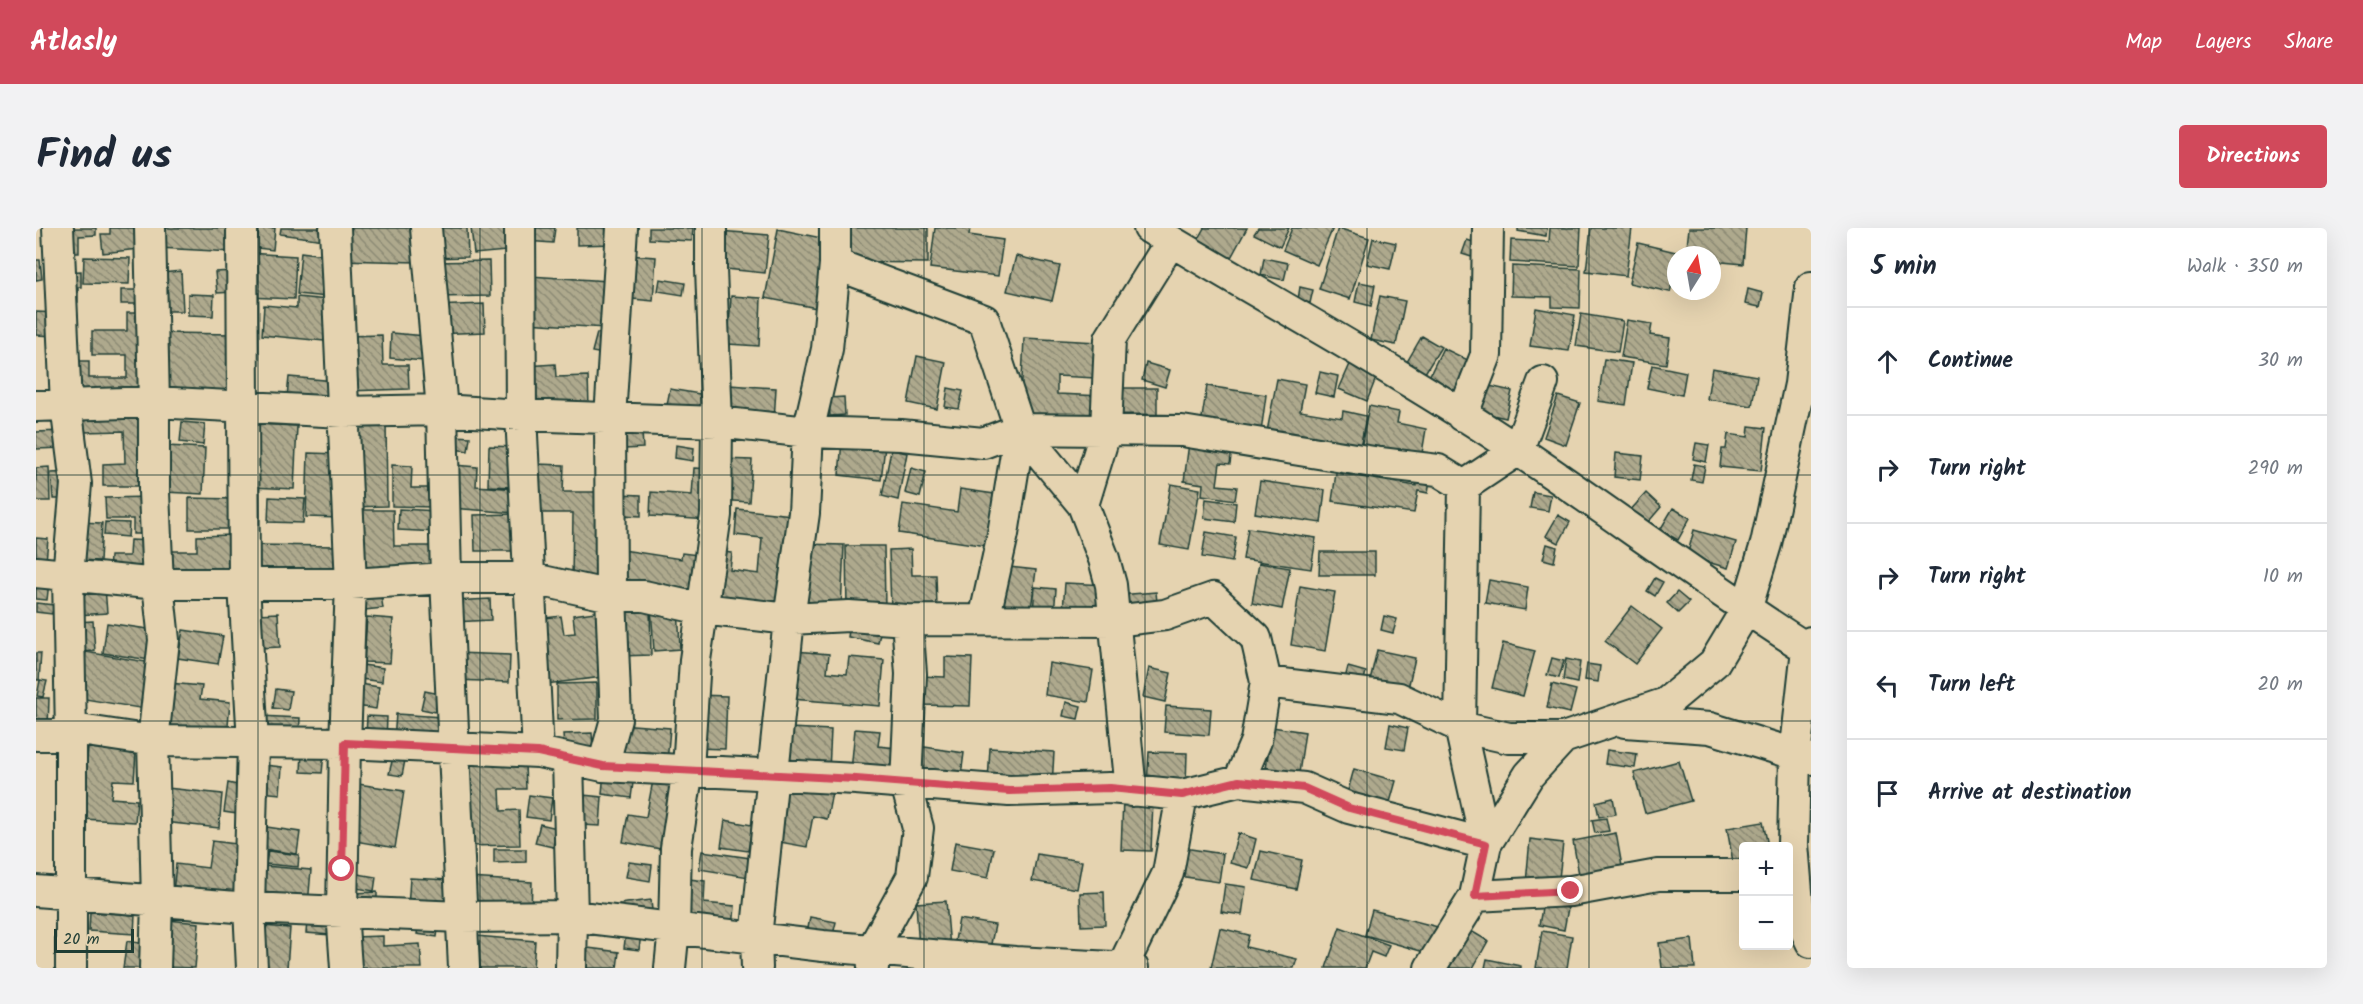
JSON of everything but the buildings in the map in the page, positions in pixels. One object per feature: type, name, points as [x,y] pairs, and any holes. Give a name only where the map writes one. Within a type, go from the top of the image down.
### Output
[{"type":"street","points":[[58,228],[66,405],[76,484],[68,576],[71,968]]},
{"type":"street","points":[[150,228],[154,492],[158,584],[164,640],[153,741],[157,901],[156,968]]},
{"type":"street","points":[[242,228],[244,584],[253,743],[249,908],[252,968]]},
{"type":"street","points":[[334,228],[351,584],[342,911],[346,968]]},
{"type":"street","points":[[426,228],[442,410],[446,578],[464,968]]},
{"type":"street","points":[[520,228],[521,415],[538,752]]},
{"type":"street","points":[[603,766],[616,718],[611,596],[610,418],[622,228]]},
{"type":"street","points":[[670,968],[674,928],[675,848],[688,769],[694,660],[716,515],[717,422],[711,228]]},
{"type":"street","points":[[757,968],[756,938],[789,619],[804,513],[808,432],[827,349],[835,264],[835,228]]},
{"type":"street","points":[[1462,416],[1486,355],[1488,228]]},
{"type":"street","points":[[1083,505],[1106,430],[1110,339],[1160,235],[1294,312],[1518,450],[1746,610],[1810,648],[1803,757],[1793,844],[1798,876],[1799,916],[1811,942]]},
{"type":"street","points":[[835,264],[984,320],[1020,429],[1083,505],[1104,559],[1111,585],[1131,790]]},
{"type":"street","points":[[1266,682],[1399,698],[1460,727],[1509,738],[1563,738],[1666,703],[1714,663],[1746,610],[1766,544],[1800,384],[1811,287]]},
{"type":"street","points":[[1464,486],[1518,450],[1543,382]]},
{"type":"street","points":[[36,406],[154,402],[343,412],[442,410],[717,422],[808,432],[901,435],[983,443],[1020,429],[1182,431],[1380,464],[1438,470],[1464,486]]},
{"type":"street","points":[[984,620],[1003,534],[1020,429]]},
{"type":"street","points":[[1464,486],[1460,727],[1486,844]]},
{"type":"street","points":[[36,572],[158,584],[351,584],[446,578],[529,578],[611,596],[644,596],[702,609],[789,619],[849,616],[907,620],[1114,621],[1165,615],[1213,598],[1256,638],[1266,682],[1256,741],[1239,781]]},
{"type":"street","points":[[873,959],[912,876],[918,828],[906,784],[911,674],[907,620]]},
{"type":"street","points":[[1614,721],[1710,728],[1803,757]]},
{"type":"street","points":[[36,735],[71,735],[80,730],[153,741],[345,743],[538,752],[603,766],[688,769],[1009,791],[1110,788],[1182,795],[1239,781],[1304,788],[1349,808],[1486,844]]},
{"type":"street","points":[[1431,968],[1475,896],[1486,844],[1529,775],[1563,738]]},
{"type":"street","points":[[568,759],[571,968]]},
{"type":"street","points":[[36,891],[249,908],[460,916],[572,916],[756,938],[873,959],[1126,967],[1168,873],[1182,795]]},
{"type":"street","points":[[1475,896],[1571,891],[1658,875],[1739,874]]},
{"type":"route","points":[[342,869],[345,743],[538,752],[603,766],[856,779],[1009,791],[1110,788],[1182,795],[1239,781],[1304,788],[1349,808],[1486,844],[1475,896],[1571,891]]}]
